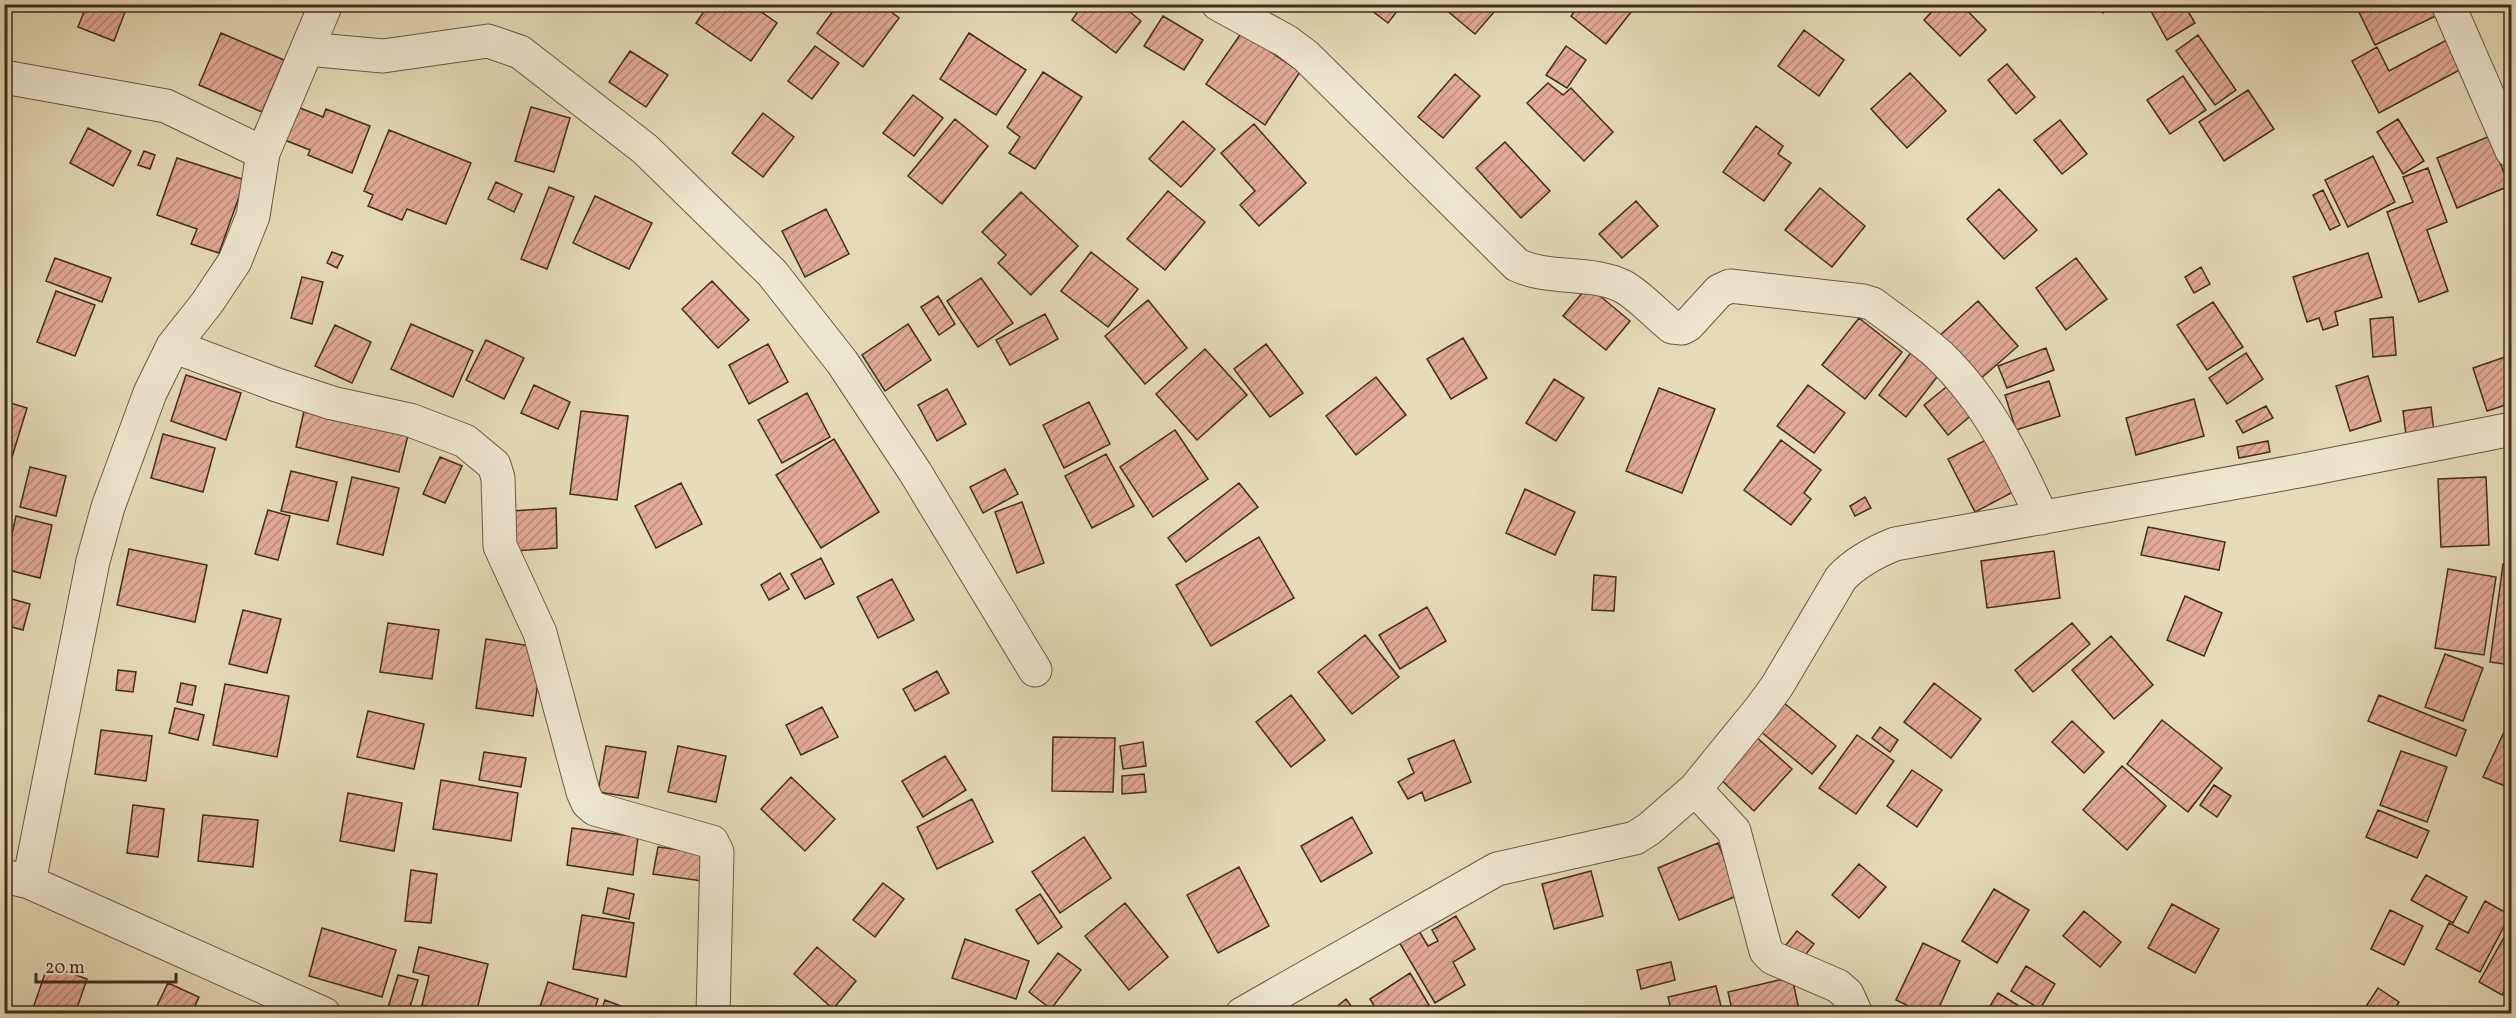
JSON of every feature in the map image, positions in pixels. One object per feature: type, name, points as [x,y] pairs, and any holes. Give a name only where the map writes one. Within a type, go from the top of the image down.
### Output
[{"type":"street","points":[[324,1014],[17,879],[108,507],[150,393],[173,346],[207,303],[235,261],[253,216],[263,153],[326,4]]},
{"type":"street","points":[[1218,4],[1286,41],[1306,56],[1517,265],[1530,272],[1606,281],[1622,286],[1672,327],[1682,328],[1688,325],[1719,291],[1730,286],[1873,304],[1938,355],[1988,411],[2015,458],[2042,518]]},
{"type":"street","points":[[2448,4],[2511,152]]},
{"type":"street","points":[[307,49],[383,56],[488,41],[520,52],[645,149],[772,273],[842,362],[915,472],[1035,670]]},
{"type":"street","points":[[4,77],[166,106],[263,153]]},
{"type":"street","points":[[173,346],[277,385],[332,402],[410,420],[465,441],[494,465],[498,478],[500,546],[540,633],[583,792],[588,803],[596,809],[712,842],[717,852],[713,1014]]},
{"type":"street","points":[[1242,1014],[1497,869],[1635,838],[1649,829],[1695,789],[1777,686],[1841,578],[1852,566],[1895,544],[2511,429]]},
{"type":"street","points":[[1695,789],[1734,831],[1766,951],[1773,958],[1838,986],[1847,994],[1856,1014]]},
{"type":"building","points":[[87,4],[128,4],[114,41],[78,27]]},
{"type":"building","points":[[709,4],[750,4],[777,23],[751,61],[696,23]]},
{"type":"building","points":[[838,4],[881,4],[899,18],[863,67],[817,33]]},
{"type":"building","points":[[1083,4],[1120,4],[1141,21],[1116,53],[1072,20]]},
{"type":"building","points":[[1363,4],[1398,4],[1401,6],[1388,23]]},
{"type":"building","points":[[1439,4],[1501,4],[1475,34]]},
{"type":"building","points":[[1580,4],[1622,4],[1631,12],[1606,44],[1571,16]]},
{"type":"building","points":[[1939,4],[1961,4],[1986,30],[1960,56],[1924,20]]},
{"type":"building","points":[[2096,4],[2114,4],[2103,13]]},
{"type":"building","points":[[2147,4],[2184,4],[2195,23],[2167,40]]},
{"type":"building","points":[[2355,4],[2433,4],[2438,15],[2375,45]]},
{"type":"building","points":[[2503,4],[2512,4],[2512,23]]},
{"type":"building","points":[[1163,16],[1203,40],[1184,70],[1144,46]]},
{"type":"building","points":[[1804,30],[1844,60],[1819,96],[1778,66]]},
{"type":"building","points":[[1242,32],[1300,72],[1265,125],[1206,84]]},
{"type":"building","points":[[221,33],[284,60],[262,112],[199,85]]},
{"type":"building","points":[[969,33],[1026,70],[996,115],[940,79]]},
{"type":"building","points":[[2198,35],[2236,90],[2215,105],[2176,51]]},
{"type":"building","points":[[2454,36],[2469,65],[2379,113],[2352,61],[2377,47],[2389,71]]},
{"type":"building","points":[[815,46],[839,63],[812,99],[788,81]]},
{"type":"building","points":[[1566,46],[1586,60],[1567,88],[1546,75]]},
{"type":"building","points":[[630,51],[668,75],[646,107],[609,82]]},
{"type":"building","points":[[2007,64],[2035,97],[2016,114],[1988,80]]},
{"type":"building","points":[[1043,72],[1082,97],[1035,169],[1009,153],[1020,137],[1007,127]]},
{"type":"building","points":[[1910,73],[1946,111],[1907,148],[1871,109]]},
{"type":"building","points":[[1455,74],[1480,96],[1443,138],[1418,117]]},
{"type":"building","points":[[2183,76],[2206,110],[2170,134],[2147,100]]},
{"type":"building","points":[[1548,83],[1563,95],[1571,88],[1613,132],[1584,161],[1527,103]]},
{"type":"building","points":[[2248,90],[2274,129],[2224,161],[2199,122]]},
{"type":"building","points":[[913,95],[943,118],[914,156],[883,133]]},
{"type":"building","points":[[295,106],[323,117],[326,109],[370,126],[352,173],[308,155],[310,150],[282,139]]},
{"type":"building","points":[[531,107],[570,118],[554,172],[515,161]]},
{"type":"building","points":[[763,113],[794,137],[763,177],[732,153]]},
{"type":"building","points":[[955,119],[988,146],[942,204],[908,176]]},
{"type":"building","points":[[2398,119],[2424,161],[2403,174],[2377,132]]},
{"type":"building","points":[[2060,120],[2087,154],[2062,174],[2034,140]]},
{"type":"building","points":[[1183,121],[1215,149],[1181,187],[1149,159]]},
{"type":"building","points":[[1254,124],[1306,183],[1259,226],[1240,205],[1255,191],[1221,153]]},
{"type":"building","points":[[1756,126],[1783,146],[1778,154],[1791,163],[1764,201],[1723,172]]},
{"type":"building","points":[[88,128],[131,151],[113,186],[70,163]]},
{"type":"building","points":[[389,130],[471,163],[446,224],[407,209],[402,220],[368,206],[373,195],[364,191]]},
{"type":"building","points":[[2490,136],[2509,186],[2457,208],[2437,158]]},
{"type":"building","points":[[1505,142],[1550,191],[1521,218],[1476,168]]},
{"type":"building","points":[[144,151],[155,155],[150,169],[138,165]]},
{"type":"building","points":[[2373,156],[2395,202],[2348,227],[2325,180]]},
{"type":"building","points":[[177,158],[245,180],[219,253],[191,244],[197,229],[157,215]]},
{"type":"building","points":[[2428,168],[2447,222],[2427,230],[2448,291],[2419,302],[2387,212],[2413,202],[2403,177]]},
{"type":"building","points":[[496,182],[522,194],[514,212],[488,199]]},
{"type":"building","points":[[549,187],[574,197],[547,269],[521,259]]},
{"type":"building","points":[[1820,188],[1865,226],[1832,267],[1785,230]]},
{"type":"building","points":[[1999,189],[2037,230],[2004,259],[1967,219]]},
{"type":"building","points":[[2323,190],[2340,225],[2330,230],[2313,195]]},
{"type":"building","points":[[1168,191],[1205,222],[1165,270],[1127,239]]},
{"type":"building","points":[[1021,192],[1078,246],[1031,295],[998,263],[1006,255],[982,232]]},
{"type":"building","points":[[595,196],[652,223],[629,269],[573,243]]},
{"type":"building","points":[[1636,201],[1658,226],[1622,258],[1599,234]]},
{"type":"building","points":[[826,209],[849,254],[805,277],[782,231]]},
{"type":"building","points":[[332,252],[343,256],[337,268],[327,263]]},
{"type":"building","points":[[1091,252],[1138,289],[1108,327],[1061,291]]},
{"type":"building","points":[[2368,253],[2382,297],[2335,312],[2338,325],[2323,330],[2319,318],[2307,322],[2293,277]]},
{"type":"building","points":[[55,258],[111,278],[102,302],[46,281]]},
{"type":"building","points":[[2076,258],[2107,299],[2066,330],[2036,288]]},
{"type":"building","points":[[2201,267],[2210,284],[2194,293],[2185,277]]},
{"type":"building","points":[[302,277],[323,282],[312,324],[291,318]]},
{"type":"building","points":[[981,278],[1013,323],[978,347],[947,301]]},
{"type":"building","points":[[712,281],[749,320],[718,348],[682,309]]},
{"type":"building","points":[[1588,286],[1630,321],[1606,350],[1563,316]]},
{"type":"building","points":[[56,291],[95,305],[75,356],[37,342]]},
{"type":"building","points":[[938,296],[955,324],[939,335],[921,307]]},
{"type":"building","points":[[1148,300],[1187,348],[1145,384],[1105,336]]},
{"type":"building","points":[[1978,301],[2018,346],[1978,381],[1938,337]]},
{"type":"building","points":[[2213,302],[2243,347],[2207,370],[2177,325]]},
{"type":"building","points":[[1045,314],[1058,339],[1010,365],[996,340]]},
{"type":"building","points":[[2393,317],[2396,355],[2373,357],[2370,319]]},
{"type":"building","points":[[1859,318],[1902,352],[1865,399],[1822,365]]},
{"type":"building","points":[[411,324],[473,351],[453,397],[391,369]]},
{"type":"building","points":[[908,324],[931,360],[885,391],[862,355]]},
{"type":"building","points":[[335,325],[371,342],[352,383],[315,366]]},
{"type":"building","points":[[1463,338],[1487,378],[1451,399],[1427,359]]},
{"type":"building","points":[[486,340],[524,358],[504,399],[466,380]]},
{"type":"building","points":[[768,344],[788,382],[749,404],[729,365]]},
{"type":"building","points":[[1266,344],[1303,393],[1270,417],[1234,369]]},
{"type":"building","points":[[2046,348],[2054,370],[2007,388],[1998,366]]},
{"type":"building","points":[[1205,349],[1247,395],[1197,440],[1156,394]]},
{"type":"building","points":[[1912,351],[1941,372],[1906,417],[1879,395]]},
{"type":"building","points":[[2246,353],[2263,379],[2227,404],[2209,378]]},
{"type":"building","points":[[2508,356],[2512,366],[2512,403],[2487,411],[2473,368]]},
{"type":"building","points":[[186,375],[241,393],[226,440],[171,421]]},
{"type":"building","points":[[2368,376],[2381,421],[2350,431],[2336,386]]},
{"type":"building","points":[[1376,377],[1406,415],[1356,455],[1326,416]]},
{"type":"building","points":[[1554,379],[1584,398],[1556,441],[1526,423]]},
{"type":"building","points":[[2049,381],[2060,416],[2016,430],[2005,395]]},
{"type":"building","points":[[1950,384],[1974,413],[1948,435],[1924,405]]},
{"type":"building","points":[[534,385],[570,402],[558,429],[521,413]]},
{"type":"building","points":[[1808,385],[1845,413],[1814,453],[1777,426]]},
{"type":"building","points":[[1659,388],[1715,409],[1682,493],[1626,471]]},
{"type":"building","points":[[947,389],[966,424],[937,441],[918,405]]},
{"type":"building","points":[[807,393],[830,437],[782,463],[758,420]]},
{"type":"building","points":[[2194,399],[2204,436],[2136,455],[2126,418]]},
{"type":"building","points":[[4,401],[27,408],[12,457],[4,455]]},
{"type":"building","points":[[306,402],[410,427],[399,472],[296,447]]},
{"type":"building","points":[[1089,402],[1110,444],[1064,468],[1043,425]]},
{"type":"building","points":[[2266,406],[2273,418],[2243,433],[2236,421]]},
{"type":"building","points":[[2431,407],[2434,432],[2406,435],[2403,411]]},
{"type":"building","points":[[581,411],[628,416],[617,500],[570,494]]},
{"type":"building","points":[[1175,430],[1208,479],[1153,517],[1120,467]]},
{"type":"building","points":[[163,434],[215,448],[203,492],[151,478]]},
{"type":"building","points":[[1990,438],[2017,490],[1975,512],[1948,459]]},
{"type":"building","points":[[834,439],[879,512],[821,548],[776,475]]},
{"type":"building","points":[[1781,440],[1821,470],[1804,493],[1811,499],[1791,525],[1744,490]]},
{"type":"building","points":[[2268,441],[2270,452],[2239,458],[2237,447]]},
{"type":"building","points":[[1106,454],[1134,506],[1092,528],[1065,476]]},
{"type":"building","points":[[440,457],[462,466],[445,503],[423,494]]},
{"type":"building","points":[[30,467],[66,476],[56,516],[20,507]]},
{"type":"building","points":[[1005,469],[1018,494],[983,513],[970,487]]},
{"type":"building","points":[[291,471],[337,482],[328,521],[281,511]]},
{"type":"building","points":[[352,477],[399,488],[383,555],[337,544]]},
{"type":"building","points":[[2486,477],[2489,545],[2441,547],[2438,479]]},
{"type":"building","points":[[681,483],[702,524],[656,548],[635,506]]},
{"type":"building","points":[[1239,483],[1258,507],[1186,562],[1168,538]]},
{"type":"building","points":[[1525,489],[1575,512],[1555,555],[1506,533]]},
{"type":"building","points":[[1865,497],[1871,508],[1855,516],[1850,506]]},
{"type":"building","points":[[1022,502],[1044,563],[1017,573],[995,512]]},
{"type":"building","points":[[556,508],[557,548],[514,551],[512,511]]},
{"type":"building","points":[[268,510],[290,516],[278,560],[255,554]]},
{"type":"building","points":[[16,516],[52,525],[40,578],[4,569]]},
{"type":"building","points":[[2148,527],[2225,542],[2219,570],[2141,555]]},
{"type":"building","points":[[1259,537],[1294,598],[1211,646],[1176,585]]},
{"type":"building","points":[[129,549],[207,565],[195,622],[117,605]]},
{"type":"building","points":[[2054,551],[2060,598],[1987,608],[1981,561]]},
{"type":"building","points":[[821,558],[834,584],[805,599],[791,574]]},
{"type":"building","points":[[2503,564],[2512,565],[2512,665],[2490,662]]},
{"type":"building","points":[[2448,569],[2496,577],[2484,655],[2435,648]]},
{"type":"building","points":[[780,573],[789,589],[769,600],[761,585]]},
{"type":"building","points":[[1594,575],[1616,577],[1614,611],[1592,610]]},
{"type":"building","points":[[892,579],[914,620],[878,638],[857,597]]},
{"type":"building","points":[[2185,596],[2222,613],[2204,656],[2167,640]]},
{"type":"building","points":[[8,598],[30,604],[23,630],[4,625]]},
{"type":"building","points":[[1427,607],[1446,641],[1400,669],[1379,635]]},
{"type":"building","points":[[243,610],[281,619],[267,673],[229,664]]},
{"type":"building","points":[[388,623],[439,630],[432,679],[380,672]]},
{"type":"building","points":[[2072,623],[2090,644],[2033,692],[2015,670]]},
{"type":"building","points":[[1365,635],[1399,677],[1352,714],[1318,672]]},
{"type":"building","points":[[2111,636],[2153,685],[2114,719],[2072,670]]},
{"type":"building","points":[[486,639],[543,648],[533,716],[476,708]]},
{"type":"building","points":[[2445,654],[2483,668],[2463,721],[2425,707]]},
{"type":"building","points":[[118,670],[136,672],[133,692],[116,690]]},
{"type":"building","points":[[937,671],[949,693],[915,711],[903,689]]},
{"type":"building","points":[[181,683],[196,686],[192,705],[177,702]]},
{"type":"building","points":[[1934,683],[1981,719],[1951,758],[1904,722]]},
{"type":"building","points":[[225,684],[289,696],[277,757],[213,745]]},
{"type":"building","points":[[1291,695],[1325,740],[1291,767],[1256,722]]},
{"type":"building","points":[[2379,695],[2466,730],[2456,756],[2368,721]]},
{"type":"building","points":[[1784,703],[1836,746],[1812,774],[1760,731]]},
{"type":"building","points":[[822,707],[838,737],[801,755],[786,725]]},
{"type":"building","points":[[175,708],[204,715],[198,740],[169,733]]},
{"type":"building","points":[[368,711],[424,724],[414,769],[357,757]]},
{"type":"building","points":[[2162,720],[2222,768],[2188,812],[2127,764]]},
{"type":"building","points":[[2072,721],[2104,752],[2084,773],[2052,742]]},
{"type":"building","points":[[1880,727],[1898,740],[1890,752],[1872,738]]},
{"type":"building","points":[[101,730],[152,736],[146,781],[95,774]]},
{"type":"building","points":[[2504,732],[2512,736],[2512,789],[2483,777]]},
{"type":"building","points":[[1754,735],[1792,769],[1754,811],[1716,775]]},
{"type":"building","points":[[1857,735],[1894,761],[1856,814],[1819,788]]},
{"type":"building","points":[[1053,737],[1115,738],[1113,792],[1052,791]]},
{"type":"building","points":[[1454,740],[1471,782],[1425,801],[1422,792],[1408,799],[1398,782],[1414,773],[1408,759]]},
{"type":"building","points":[[1143,742],[1146,766],[1123,769],[1120,746]]},
{"type":"building","points":[[606,746],[646,752],[638,798],[598,792]]},
{"type":"building","points":[[678,746],[726,756],[716,802],[668,792]]},
{"type":"building","points":[[2401,751],[2447,767],[2427,822],[2380,805]]},
{"type":"building","points":[[484,752],[526,758],[521,787],[479,780]]},
{"type":"building","points":[[945,756],[966,790],[923,817],[902,781]]},
{"type":"building","points":[[2122,766],[2166,806],[2127,850],[2083,810]]},
{"type":"building","points":[[1912,770],[1942,790],[1917,827],[1887,806]]},
{"type":"building","points":[[1144,774],[1146,792],[1122,794],[1122,776]]},
{"type":"building","points":[[791,777],[835,819],[805,851],[761,809]]},
{"type":"building","points":[[441,780],[518,793],[511,841],[433,829]]},
{"type":"building","points":[[2214,785],[2231,796],[2217,817],[2200,805]]},
{"type":"building","points":[[348,793],[402,803],[394,851],[340,841]]},
{"type":"building","points":[[972,799],[993,842],[937,869],[917,827]]},
{"type":"building","points":[[133,805],[164,809],[158,857],[127,853]]},
{"type":"building","points":[[2378,810],[2429,831],[2417,858],[2366,837]]},
{"type":"building","points":[[203,815],[258,820],[253,867],[198,861]]},
{"type":"building","points":[[1352,817],[1372,853],[1321,882],[1301,846]]},
{"type":"building","points":[[572,828],[638,837],[633,875],[567,865]]},
{"type":"building","points":[[1084,837],[1111,878],[1060,913],[1032,872]]},
{"type":"building","points":[[1718,843],[1739,895],[1679,920],[1658,868]]},
{"type":"building","points":[[658,847],[705,853],[702,881],[653,874]]},
{"type":"building","points":[[1859,864],[1886,887],[1859,918],[1832,895]]},
{"type":"building","points":[[1239,867],[1269,926],[1218,953],[1187,895]]},
{"type":"building","points":[[411,870],[437,874],[431,923],[405,921]]},
{"type":"building","points":[[1591,871],[1603,916],[1554,929],[1542,884]]},
{"type":"building","points":[[2426,875],[2467,897],[2453,923],[2411,900]]},
{"type":"building","points":[[883,883],[904,899],[875,937],[853,920]]},
{"type":"building","points":[[608,888],[634,894],[629,919],[603,913]]},
{"type":"building","points":[[1994,889],[2029,910],[1997,963],[1962,941]]},
{"type":"building","points":[[1040,894],[1062,927],[1038,944],[1016,910]]},
{"type":"building","points":[[2485,901],[2510,915],[2480,972],[2436,949],[2449,923],[2468,933]]},
{"type":"building","points":[[1125,903],[1168,957],[1129,990],[1085,936]]},
{"type":"building","points":[[2172,904],[2219,929],[2195,973],[2148,948]]},
{"type":"building","points":[[2390,910],[2423,926],[2404,965],[2371,949]]},
{"type":"building","points":[[2084,911],[2121,942],[2100,967],[2063,936]]},
{"type":"building","points":[[582,915],[634,923],[626,977],[573,969]]},
{"type":"building","points":[[1456,916],[1475,949],[1453,962],[1465,985],[1435,1003],[1399,942],[1419,931],[1428,946],[1438,941],[1432,930]]},
{"type":"building","points":[[2512,923],[2512,978],[2502,995],[2479,982]]},
{"type":"building","points":[[322,928],[396,950],[382,997],[309,976]]},
{"type":"building","points":[[1797,931],[1814,944],[1802,959],[1785,946]]},
{"type":"building","points":[[965,939],[1029,961],[1016,999],[952,978]]},
{"type":"building","points":[[1923,943],[1960,961],[1936,1014],[1925,1014],[1896,1000]]},
{"type":"building","points":[[419,947],[488,964],[476,1014],[456,1014],[422,1005],[429,976],[413,972]]},
{"type":"building","points":[[817,947],[856,981],[833,1009],[794,974]]},
{"type":"building","points":[[1058,953],[1081,970],[1051,1009],[1029,992]]},
{"type":"building","points":[[1671,962],[1675,980],[1641,989],[1637,970]]},
{"type":"building","points":[[48,965],[87,979],[75,1014],[31,1014]]},
{"type":"building","points":[[2026,966],[2055,984],[2040,1009],[2011,991]]},
{"type":"building","points":[[1410,973],[1429,1005],[1415,1014],[1379,1014],[1370,999]]},
{"type":"building","points":[[398,975],[418,980],[408,1014],[386,1014]]},
{"type":"building","points":[[1792,977],[1800,1014],[1733,1014],[1728,992]]},
{"type":"building","points":[[548,982],[598,999],[593,1014],[551,1014],[539,1010]]},
{"type":"building","points":[[168,983],[199,997],[191,1014],[153,1014]]},
{"type":"building","points":[[1716,986],[1723,1014],[1672,1014],[1668,997]]},
{"type":"building","points":[[2378,988],[2399,1002],[2392,1014],[2361,1014]]},
{"type":"building","points":[[1998,993],[2032,1014],[1985,1014]]},
{"type":"building","points":[[1346,999],[1357,1014],[1328,1014]]},
{"type":"building","points":[[605,1000],[642,1014],[600,1014]]}]
